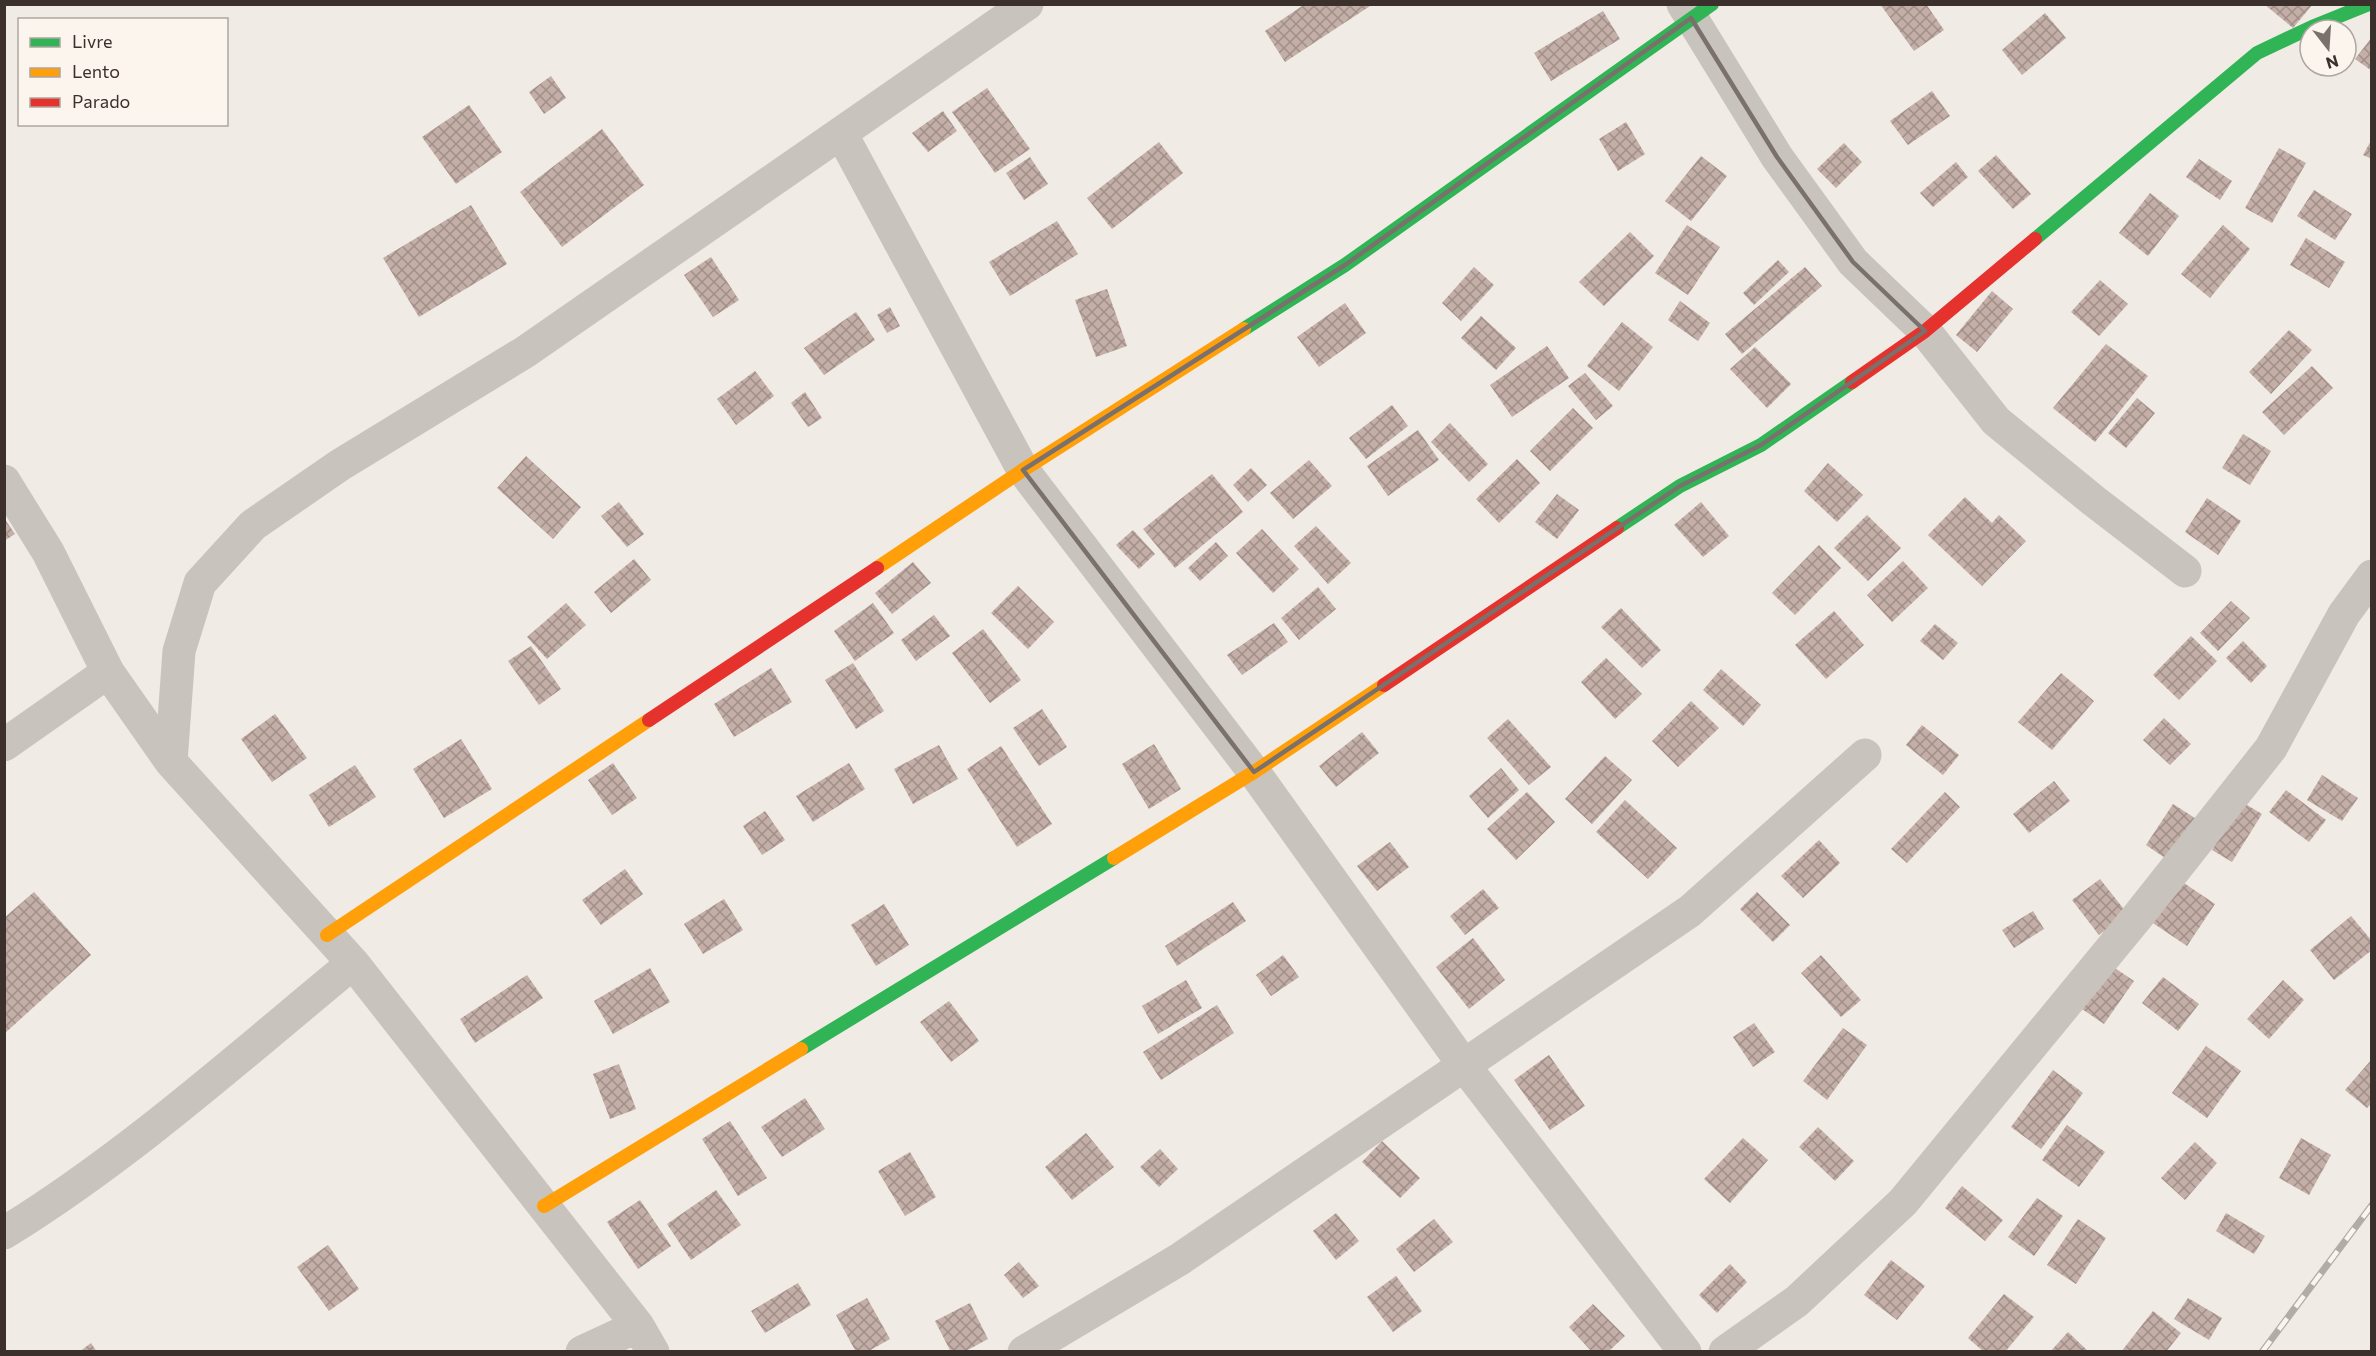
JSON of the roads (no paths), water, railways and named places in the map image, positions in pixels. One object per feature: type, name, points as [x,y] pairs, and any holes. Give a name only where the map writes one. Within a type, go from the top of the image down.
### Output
[{"type":"street","points":[[171,762],[179,651],[200,583],[253,525],[340,465],[525,352],[1027,4]]},
{"type":"street","points":[[544,1206],[1254,772],[1680,486],[1761,445],[1925,331],[2257,53],[2369,4]]},
{"type":"street","points":[[327,935],[1023,470],[1345,264],[1695,9],[1777,157],[1853,262],[1925,331],[1996,421],[2185,571]]},
{"type":"street","points":[[841,133],[1023,470],[1254,772],[1463,1064],[1685,1352]]},
{"type":"street","points":[[4,481],[48,552],[108,672],[171,762],[352,963],[544,1206],[645,1339],[582,1352]]},
{"type":"street","points":[[1725,1352],[1797,1300],[1911,1193],[2138,916],[2271,748],[2344,614],[2372,576]]},
{"type":"street","points":[[4,744],[108,672]]},
{"type":"street","points":[[1024,1352],[1180,1259],[1690,911],[1865,755]]},
{"type":"street","points":[[4,1233],[50,1205],[174,1111],[352,963]]},
{"type":"railway","points":[[2262,1352],[2372,1205]]}]
